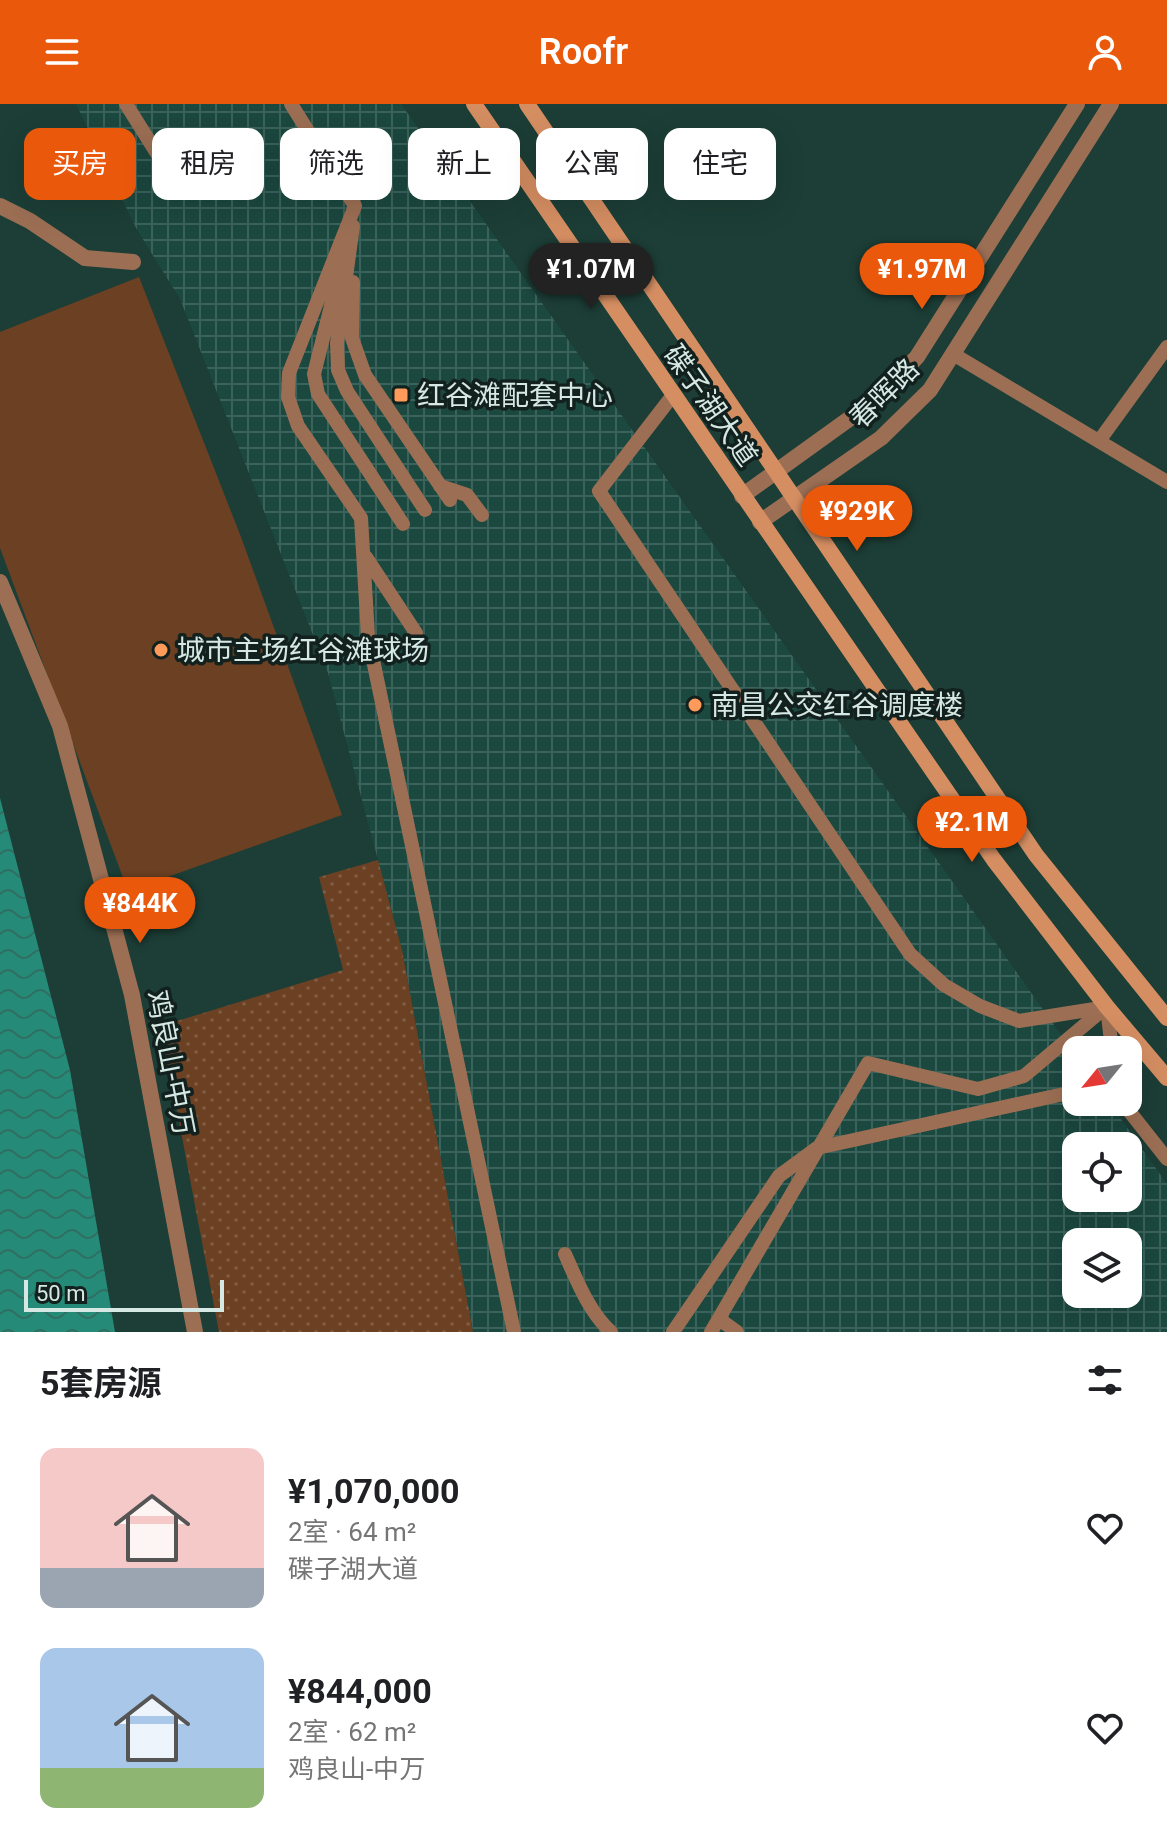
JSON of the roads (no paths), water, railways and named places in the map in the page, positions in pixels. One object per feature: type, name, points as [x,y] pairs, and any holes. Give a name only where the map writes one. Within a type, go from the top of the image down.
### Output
[{"type":"main road","name":"碟子湖大道","points":[[474,104],[994,860],[1107,1007],[1167,1078]]},
{"type":"main road","name":"碟子湖大道","points":[[527,104],[1036,855],[1167,1018]]},
{"type":"street","name":"春晖路","points":[[742,496],[874,401],[917,357],[1077,104]]},
{"type":"street","name":"春晖路","points":[[760,522],[881,438],[930,390],[1111,104]]},
{"type":"street","points":[[0,206],[30,221],[85,258],[133,262]]},
{"type":"street","name":"鸡良山-中万","points":[[0,582],[60,726],[132,995],[195,1332]]},
{"type":"lane","points":[[126,104],[152,145]]},
{"type":"lane","points":[[291,104],[355,206],[352,338],[365,375],[450,500]]},
{"type":"lane","points":[[355,206],[337,343],[338,370],[347,391],[425,510]]},
{"type":"lane","points":[[355,206],[314,374],[318,394],[403,524]]},
{"type":"lane","points":[[355,206],[289,373],[288,397],[298,426],[361,518],[368,636],[514,1332]]},
{"type":"lane","points":[[1099,441],[1167,347]]},
{"type":"lane","points":[[953,354],[1167,482]]},
{"type":"lane","points":[[673,395],[599,491],[910,954],[944,985],[980,1006],[1019,1021],[1107,1007]]},
{"type":"lane","points":[[440,486],[467,495],[482,515]]},
{"type":"lane","points":[[364,554],[416,633]]},
{"type":"lane","points":[[1107,1007],[1110,1036]]},
{"type":"lane","points":[[737,1332],[715,1326],[868,1063],[978,1089],[1024,1076],[1107,1007]]},
{"type":"lane","points":[[673,1332],[779,1176],[817,1148],[1062,1094]]},
{"type":"lane","points":[[1133,1116],[1167,1159]]},
{"type":"lane","points":[[565,1254],[579,1287],[602,1324],[611,1332]]},
{"type":"water","points":[[0,798],[70,1070],[115,1332],[0,1332]]},
{"type":"place","name":"红谷滩配套中心","points":[[401,395]]},
{"type":"place","name":"城市主场红谷滩球场","points":[[161,650]]},
{"type":"place","name":"南昌公交红谷调度楼","points":[[695,705]]}]
